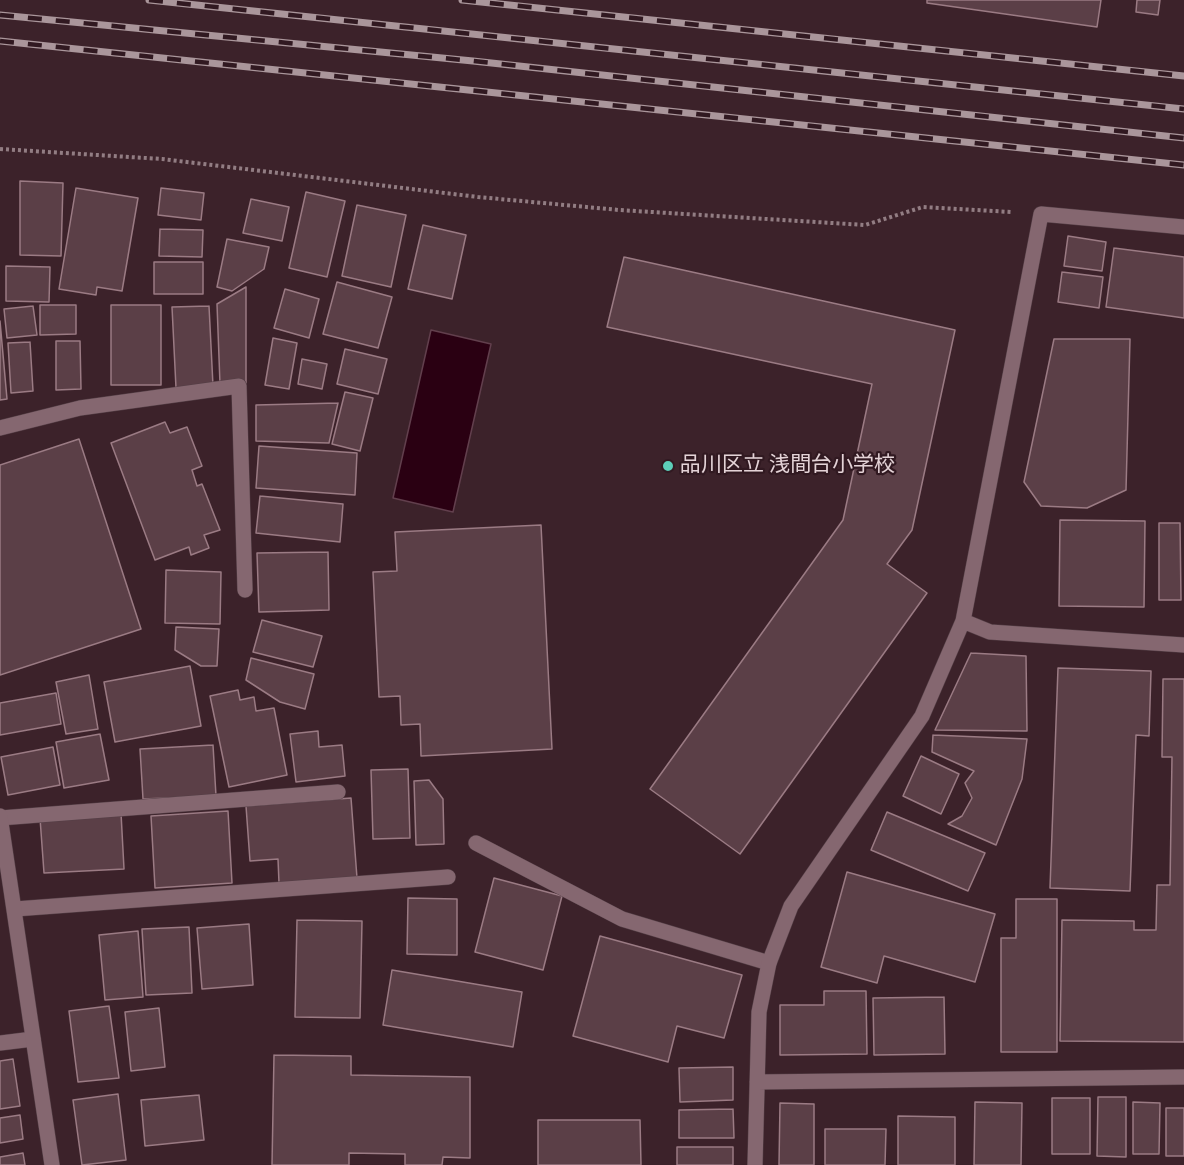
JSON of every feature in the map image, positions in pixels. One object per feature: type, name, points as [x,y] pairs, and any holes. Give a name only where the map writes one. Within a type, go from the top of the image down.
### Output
[{"type":"street","points":[[755,1165],[759,1012],[769,963],[791,906],[922,716],[963,621],[1041,214],[1184,227]]},
{"type":"street","points":[[0,428],[80,408],[239,386],[245,590]]},
{"type":"street","points":[[963,621],[990,632],[1184,645]]},
{"type":"street","points":[[52,1165],[0,817],[338,792]]},
{"type":"street","points":[[476,843],[622,919],[769,963]]},
{"type":"street","points":[[15,909],[448,877]]},
{"type":"street","points":[[0,1043],[33,1039]]},
{"type":"street","points":[[757,1082],[1184,1077]]},
{"type":"path","points":[[0,149],[162,159],[478,197],[642,212],[865,225],[923,207],[1041,214]]},
{"type":"shaded area","points":[[431,330],[491,344],[453,512],[393,498]]},
{"type":"building","points":[[927,0],[1101,0],[1097,27],[927,3]]},
{"type":"building","points":[[1137,0],[1160,0],[1158,15],[1136,12]]},
{"type":"building","points":[[20,181],[63,183],[61,256],[20,255]]},
{"type":"building","points":[[76,188],[138,198],[122,291],[97,287],[96,295],[59,289]]},
{"type":"building","points":[[161,188],[204,193],[201,220],[158,215]]},
{"type":"building","points":[[306,192],[345,201],[327,277],[289,268]]},
{"type":"building","points":[[251,199],[289,207],[282,241],[243,233]]},
{"type":"building","points":[[357,205],[406,215],[391,287],[342,276]]},
{"type":"building","points":[[423,225],[466,235],[452,299],[408,289]]},
{"type":"building","points":[[160,229],[203,230],[202,257],[159,256]]},
{"type":"building","points":[[1068,236],[1106,242],[1102,271],[1064,266]]},
{"type":"building","points":[[227,239],[269,247],[264,269],[232,291],[217,287]]},
{"type":"building","points":[[1114,248],[1184,257],[1184,318],[1106,307]]},
{"type":"building","points":[[624,257],[955,330],[912,530],[887,564],[927,593],[740,854],[650,789],[843,520],[872,384],[607,327]]},
{"type":"building","points":[[154,262],[203,262],[203,294],[154,294]]},
{"type":"building","points":[[6,266],[50,267],[49,302],[6,301]]},
{"type":"building","points":[[1062,272],[1103,277],[1099,308],[1058,302]]},
{"type":"building","points":[[337,282],[392,297],[378,348],[323,334]]},
{"type":"building","points":[[246,287],[246,383],[220,384],[217,304]]},
{"type":"building","points":[[285,289],[319,299],[309,338],[274,328]]},
{"type":"building","points":[[40,305],[76,305],[76,334],[40,335]]},
{"type":"building","points":[[111,305],[161,305],[161,385],[111,385]]},
{"type":"building","points":[[33,306],[37,335],[7,338],[4,309]]},
{"type":"building","points":[[209,306],[213,386],[176,388],[172,307]]},
{"type":"building","points":[[0,321],[7,399],[0,400]]},
{"type":"building","points":[[273,338],[297,343],[289,389],[265,385]]},
{"type":"building","points":[[1054,339],[1130,339],[1126,490],[1087,508],[1041,506],[1024,482]]},
{"type":"building","points":[[56,341],[80,341],[81,389],[56,390]]},
{"type":"building","points":[[30,342],[33,391],[11,393],[8,343]]},
{"type":"building","points":[[345,349],[387,359],[378,394],[337,384]]},
{"type":"building","points":[[302,359],[327,364],[322,389],[298,384]]},
{"type":"building","points":[[345,392],[373,398],[360,451],[332,444]]},
{"type":"building","points":[[338,403],[329,443],[256,441],[256,405]]},
{"type":"building","points":[[165,422],[170,433],[187,427],[202,466],[192,470],[197,486],[202,484],[220,530],[204,535],[209,548],[191,555],[189,547],[155,560],[111,443]]},
{"type":"building","points":[[79,439],[141,629],[0,675],[0,465]]},
{"type":"building","points":[[259,446],[357,453],[355,495],[256,488]]},
{"type":"building","points":[[260,496],[343,504],[340,542],[256,533]]},
{"type":"building","points":[[1060,520],[1145,521],[1144,607],[1059,606]]},
{"type":"building","points":[[1159,523],[1180,523],[1181,600],[1159,600]]},
{"type":"building","points":[[541,525],[552,749],[421,756],[420,724],[401,725],[400,696],[379,697],[373,572],[397,571],[395,532]]},
{"type":"building","points":[[328,552],[329,610],[259,612],[257,553]]},
{"type":"building","points":[[166,570],[221,572],[220,624],[165,623]]},
{"type":"building","points":[[262,620],[322,636],[313,667],[253,652]]},
{"type":"building","points":[[176,627],[219,629],[217,666],[201,666],[175,650]]},
{"type":"building","points":[[971,653],[1026,656],[1027,731],[935,730]]},
{"type":"building","points":[[251,658],[314,674],[305,709],[280,702],[246,680]]},
{"type":"building","points":[[190,666],[201,726],[115,742],[104,682]]},
{"type":"building","points":[[1058,668],[1151,671],[1149,736],[1136,735],[1130,891],[1050,888]]},
{"type":"building","points":[[89,675],[98,729],[66,734],[56,682]]},
{"type":"building","points":[[1163,679],[1184,679],[1184,1042],[1060,1041],[1062,920],[1134,921],[1134,930],[1156,930],[1157,885],[1170,885],[1172,757],[1162,757]]},
{"type":"building","points":[[238,690],[240,700],[254,697],[256,711],[274,708],[287,775],[229,787],[210,696]]},
{"type":"building","points":[[56,693],[61,724],[0,735],[0,703]]},
{"type":"building","points":[[318,731],[319,747],[342,745],[345,776],[296,782],[290,734]]},
{"type":"building","points":[[100,734],[109,780],[64,788],[56,742]]},
{"type":"building","points":[[933,735],[1027,739],[1022,779],[996,845],[948,824],[962,816],[972,798],[965,783],[974,771],[932,752]]},
{"type":"building","points":[[213,745],[216,796],[143,799],[140,749]]},
{"type":"building","points":[[53,747],[60,785],[8,795],[1,757]]},
{"type":"building","points":[[921,756],[959,774],[941,814],[903,796]]},
{"type":"building","points":[[408,769],[410,838],[373,839],[371,770]]},
{"type":"building","points":[[429,780],[443,799],[444,844],[416,845],[414,781]]},
{"type":"building","points":[[351,798],[357,878],[279,883],[278,859],[250,861],[246,806]]},
{"type":"building","points":[[228,811],[232,883],[155,888],[151,816]]},
{"type":"building","points":[[887,812],[985,853],[968,891],[871,850]]},
{"type":"building","points":[[121,813],[124,869],[44,873],[40,818]]},
{"type":"building","points":[[847,872],[995,914],[975,982],[884,956],[877,983],[821,967]]},
{"type":"building","points":[[494,878],[562,896],[543,970],[475,952]]},
{"type":"building","points":[[408,898],[457,899],[457,955],[407,954]]},
{"type":"building","points":[[1016,899],[1057,899],[1057,1052],[1001,1052],[1001,938],[1016,938]]},
{"type":"building","points":[[297,920],[362,921],[360,1018],[295,1017]]},
{"type":"building","points":[[249,924],[253,985],[202,989],[197,928]]},
{"type":"building","points":[[189,927],[192,993],[146,995],[142,929]]},
{"type":"building","points":[[138,931],[143,997],[105,1000],[99,935]]},
{"type":"building","points":[[600,936],[742,975],[724,1038],[677,1026],[668,1062],[573,1036]]},
{"type":"building","points":[[392,970],[522,992],[513,1047],[383,1025]]},
{"type":"building","points":[[824,991],[866,991],[867,1054],[780,1055],[780,1005],[824,1005]]},
{"type":"building","points":[[944,997],[945,1054],[874,1055],[873,998]]},
{"type":"building","points":[[109,1006],[119,1078],[78,1082],[69,1011]]},
{"type":"building","points":[[159,1008],[165,1067],[131,1071],[125,1012]]},
{"type":"building","points":[[274,1055],[351,1056],[351,1075],[470,1077],[470,1158],[443,1157],[442,1165],[405,1165],[405,1154],[349,1153],[349,1165],[272,1165]]},
{"type":"building","points":[[13,1059],[20,1106],[0,1109],[0,1061]]},
{"type":"building","points":[[733,1067],[733,1100],[680,1102],[679,1068]]},
{"type":"building","points":[[118,1094],[126,1160],[82,1165],[73,1100]]},
{"type":"building","points":[[199,1095],[204,1140],[145,1146],[141,1100]]},
{"type":"building","points":[[1098,1097],[1126,1097],[1126,1157],[1097,1156]]},
{"type":"building","points":[[1052,1098],[1090,1098],[1090,1154],[1052,1154]]},
{"type":"building","points":[[975,1102],[1022,1103],[1021,1165],[974,1165]]},
{"type":"building","points":[[1133,1102],[1160,1103],[1159,1154],[1133,1154]]},
{"type":"building","points":[[780,1103],[814,1104],[814,1165],[779,1165]]},
{"type":"building","points":[[1166,1108],[1184,1108],[1184,1156],[1166,1156]]},
{"type":"building","points":[[733,1109],[734,1138],[679,1138],[679,1110]]},
{"type":"building","points":[[20,1115],[23,1139],[0,1143],[0,1118]]},
{"type":"building","points":[[898,1116],[955,1117],[955,1165],[898,1165]]},
{"type":"building","points":[[538,1120],[640,1120],[641,1165],[538,1165]]},
{"type":"building","points":[[825,1129],[886,1129],[885,1165],[825,1165]]},
{"type":"building","points":[[677,1147],[733,1147],[733,1165],[677,1165]]},
{"type":"building","points":[[23,1153],[25,1165],[0,1165],[0,1157]]},
{"type":"railway","points":[[149,0],[1184,109]]},
{"type":"railway","points":[[462,0],[1184,76]]},
{"type":"railway","points":[[0,15],[473,61],[1184,138]]},
{"type":"railway","points":[[0,41],[1184,165]]},
{"type":"place","name":"品川区立 浅間台小学校","points":[[668,466]]}]
